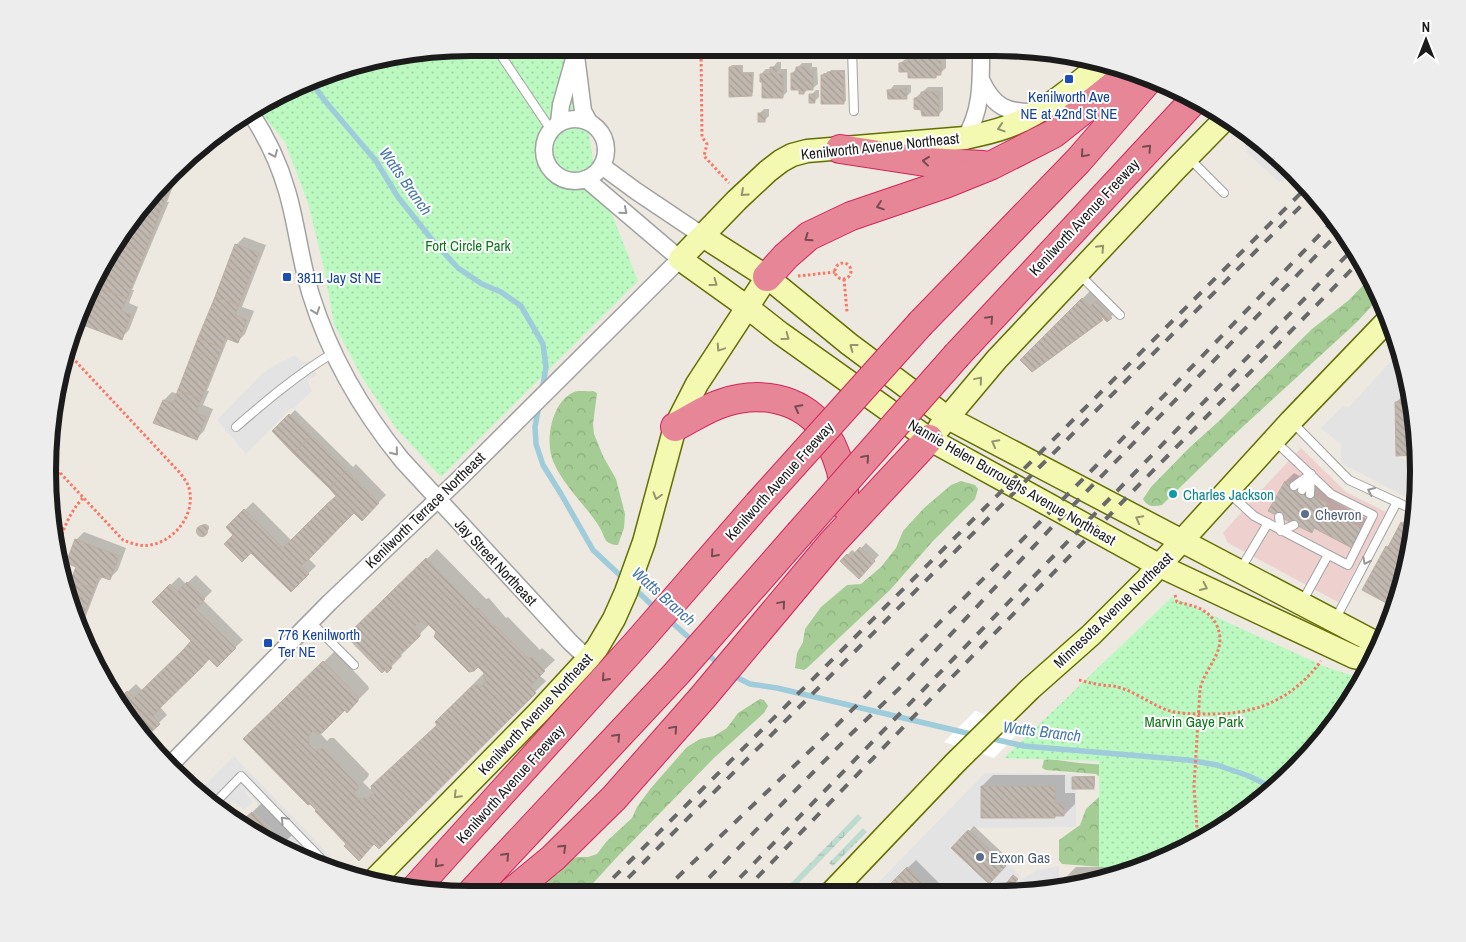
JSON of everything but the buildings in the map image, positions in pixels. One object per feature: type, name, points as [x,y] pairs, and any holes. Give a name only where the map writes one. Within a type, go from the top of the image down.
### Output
[{"type":"highway","points":[[767,278],[786,256],[809,236],[851,216],[945,184],[992,165],[1053,134],[1124,77]]},
{"type":"highway","name":"Kenilworth Avenue Freeway","points":[[421,882],[638,642],[758,504],[921,323],[1078,161],[1144,84]]},
{"type":"highway","name":"Kenilworth Avenue Freeway","points":[[478,886],[677,673],[957,355],[1189,105]]},
{"type":"highway","points":[[840,149],[925,162],[992,165]]},
{"type":"highway","points":[[675,427],[711,407],[732,400],[755,396],[770,397],[801,409],[822,428],[839,462],[844,497],[840,521],[832,543]]},
{"type":"highway","points":[[519,886],[553,858],[614,798],[703,697],[832,543],[929,439]]},
{"type":"main road","name":"Kenilworth Avenue Northeast","points":[[680,259],[737,200],[781,161],[792,155],[807,152],[966,138],[988,133],[1014,124],[1038,112],[1095,68]]},
{"type":"main road","points":[[929,439],[992,365],[1221,123]]},
{"type":"main road","name":"Nannie Helen Burroughs Avenue Northeast","points":[[703,236],[767,278],[849,344],[948,418],[1373,641]]},
{"type":"main road","name":"Nannie Helen Burroughs Avenue Northeast","points":[[680,259],[929,439],[1160,566],[1354,657],[1364,659]]},
{"type":"main road","name":"Kenilworth Avenue Northeast","points":[[379,875],[540,711],[588,659],[614,619],[626,592],[644,542],[675,427],[696,384],[767,278]]},
{"type":"main road","name":"Minnesota Avenue Northeast","points":[[838,886],[999,719],[1091,635],[1160,566],[1291,421],[1383,326]]},
{"type":"street","points":[[555,126],[568,120],[579,119],[589,122],[597,128],[603,136],[606,156],[602,166],[595,174],[586,179],[566,180],[556,175],[549,168],[545,158],[546,138],[555,126],[574,56]]},
{"type":"street","points":[[576,56],[584,111],[589,122]]},
{"type":"street","points":[[966,138],[973,126],[978,108],[981,56]]},
{"type":"street","points":[[981,80],[988,94],[997,103],[1020,112],[1038,112]]},
{"type":"street","name":"Jay Street Northeast","points":[[254,118],[263,132],[280,170],[291,204],[309,288],[333,353],[359,400],[402,460],[570,642],[588,659]]},
{"type":"street","name":"Nannie Helen Burroughs Avenue Northeast","points":[[602,166],[636,192],[703,236]]},
{"type":"street","name":"Nannie Helen Burroughs Avenue Northeast","points":[[586,179],[680,259]]},
{"type":"street","name":"Kenilworth Terrace Northeast","points":[[175,760],[311,622],[437,498],[459,479],[580,356],[680,259]]},
{"type":"lane","points":[[502,56],[555,126]]},
{"type":"lane","points":[[852,56],[854,111]]},
{"type":"lane","points":[[1188,157],[1224,193]]},
{"type":"lane","points":[[1078,273],[1120,315]]},
{"type":"lane","points":[[236,427],[278,390],[307,368],[333,353]]},
{"type":"lane","points":[[1291,421],[1349,480],[1408,508]]},
{"type":"lane","points":[[1227,492],[1254,516],[1348,564],[1373,515],[1331,494],[1274,440]]},
{"type":"lane","points":[[1311,474],[1302,490],[1311,474]]},
{"type":"lane","points":[[1335,621],[1397,502]]},
{"type":"lane","points":[[1281,530],[1283,519]]},
{"type":"lane","points":[[1240,572],[1268,523]]},
{"type":"lane","points":[[1281,530],[1294,525]]},
{"type":"lane","points":[[1301,604],[1328,555]]},
{"type":"lane","points":[[311,622],[354,665]]},
{"type":"lane","points":[[218,799],[241,776],[319,857]]},
{"type":"path","points":[[701,56],[702,137],[707,144],[707,152],[704,156],[729,183]]},
{"type":"path","points":[[840,263],[848,264],[851,268],[850,276],[844,279],[838,278],[835,272],[836,266],[840,263]]},
{"type":"path","points":[[796,276],[835,272]]},
{"type":"path","points":[[844,279],[847,312]]},
{"type":"path","points":[[56,468],[123,540],[149,546],[166,540],[180,528],[188,515],[189,487],[181,474],[72,357]]},
{"type":"path","points":[[56,477],[60,472]]},
{"type":"path","points":[[61,535],[69,516],[84,498]]},
{"type":"path","points":[[1160,566],[1177,602],[1204,610],[1217,624],[1219,631],[1220,642],[1218,651],[1200,689],[1194,788],[1197,833]]},
{"type":"path","points":[[1080,680],[1118,687],[1170,710],[1221,715],[1251,711],[1271,704],[1293,691],[1314,671],[1321,661]]},
{"type":"shaded area","points":[[1251,145],[1287,177],[1280,183],[1245,151]]},
{"type":"shaded area","points":[[295,355],[302,362],[311,361],[317,375],[307,380],[312,391],[293,409],[291,408],[246,454],[217,420],[259,377],[270,368]]},
{"type":"shaded area","points":[[1394,358],[1404,401],[1395,402],[1396,455],[1410,463],[1409,499],[1341,463],[1341,444],[1321,428],[1343,406],[1349,407]]},
{"type":"shaded area","points":[[1301,448],[1346,492],[1386,512],[1338,602],[1228,543],[1223,533]]},
{"type":"shaded area","points":[[234,756],[335,863],[300,848],[294,842],[289,843],[283,841],[253,811],[258,807],[258,804],[246,790],[245,792],[253,802],[244,810],[233,801],[227,806],[203,787]]},
{"type":"shaded area","points":[[985,773],[1076,774],[1076,777],[1072,778],[1072,789],[1076,789],[1076,827],[967,828],[1021,876],[1014,885],[875,886]]},
{"type":"shaded area","points":[[1059,866],[1059,881],[1017,885],[1023,878],[1038,870]]},
{"type":"green space","name":"Fort Circle Park","points":[[570,56],[582,83],[594,168],[638,281],[441,477],[396,428],[363,379],[334,324],[324,268],[308,203],[285,142],[262,114],[312,88],[364,70],[390,64],[444,57]]},
{"type":"green space","points":[[1365,284],[1374,303],[1357,322],[1236,433],[1162,505],[1154,506],[1147,504],[1143,499],[1151,487],[1189,448],[1312,329],[1349,300]]},
{"type":"green space","points":[[593,391],[597,393],[593,424],[594,434],[603,456],[616,479],[625,514],[624,528],[618,545],[610,544],[606,540],[601,529],[563,479],[553,461],[551,453],[550,433],[555,413],[560,404],[574,392]]},
{"type":"green space","points":[[961,481],[975,485],[978,489],[975,499],[933,541],[890,590],[807,668],[804,670],[795,668],[797,653],[803,642],[805,629],[821,607],[847,585],[861,584],[881,567],[896,548],[903,531],[924,508],[951,485]]},
{"type":"green space","name":"Marvin Gaye Park","points":[[1172,597],[1326,667],[1355,677],[1340,701],[1307,744],[1268,783],[1247,800],[1225,816],[1178,843],[1114,868],[1099,868],[1099,761],[1004,758]]},
{"type":"green space","points":[[760,699],[764,700],[768,706],[764,713],[714,758],[590,886],[541,886],[549,877],[558,874],[569,861],[577,857],[588,857],[597,854],[606,842],[632,818],[637,807],[651,788],[687,747],[700,739],[714,736],[727,728],[738,713]]},
{"type":"green space","points":[[1044,760],[1163,769],[1103,867],[1062,864],[1059,860],[1059,840],[1080,825],[1086,809],[1099,797],[1103,779],[1096,774],[1046,770],[1042,768]]},
{"type":"green space","points":[[858,814],[862,818],[796,886],[790,884]]},
{"type":"green space","points":[[863,828],[867,832],[833,866],[829,863]]},
{"type":"pier","points":[[975,711],[1024,727],[994,758],[944,742]]},
{"type":"waterway","name":"Watts Branch","points":[[315,87],[376,161],[398,197],[433,241],[458,268],[482,284],[501,292],[521,306],[543,344],[546,367],[542,391]]},
{"type":"waterway","name":"Watts Branch","points":[[539,405],[535,427],[536,444],[543,465],[593,550],[624,579]]},
{"type":"waterway","name":"Watts Branch","points":[[633,587],[657,610]]},
{"type":"waterway","name":"Watts Branch","points":[[668,619],[695,643]]},
{"type":"waterway","name":"Watts Branch","points":[[705,652],[721,666]]},
{"type":"waterway","name":"Watts Branch","points":[[732,675],[750,684],[777,688],[975,735]]},
{"type":"waterway","name":"Watts Branch","points":[[989,738],[1024,746],[1188,760],[1217,765],[1249,776],[1266,785]]},
{"type":"railway","points":[[605,886],[1302,192]]},
{"type":"railway","points":[[620,886],[1308,199]]},
{"type":"railway","points":[[668,886],[837,725],[1093,469],[1329,225]]},
{"type":"railway","points":[[701,886],[850,735],[904,684],[1052,527],[1336,235]]},
{"type":"railway","points":[[732,886],[1348,254]]},
{"type":"railway","points":[[749,886],[1355,266]]},
{"type":"place","name":"Kenilworth Ave NE at 42nd St NE","points":[[1069,79]]},
{"type":"place","name":"3811 Jay St NE","points":[[287,277]]},
{"type":"place","name":"Charles Jackson","points":[[1173,494]]},
{"type":"place","name":"Chevron","points":[[1305,514]]},
{"type":"place","name":"776 Kenilworth Ter NE","points":[[268,643]]},
{"type":"place","name":"Exxon Gas","points":[[980,857]]}]
